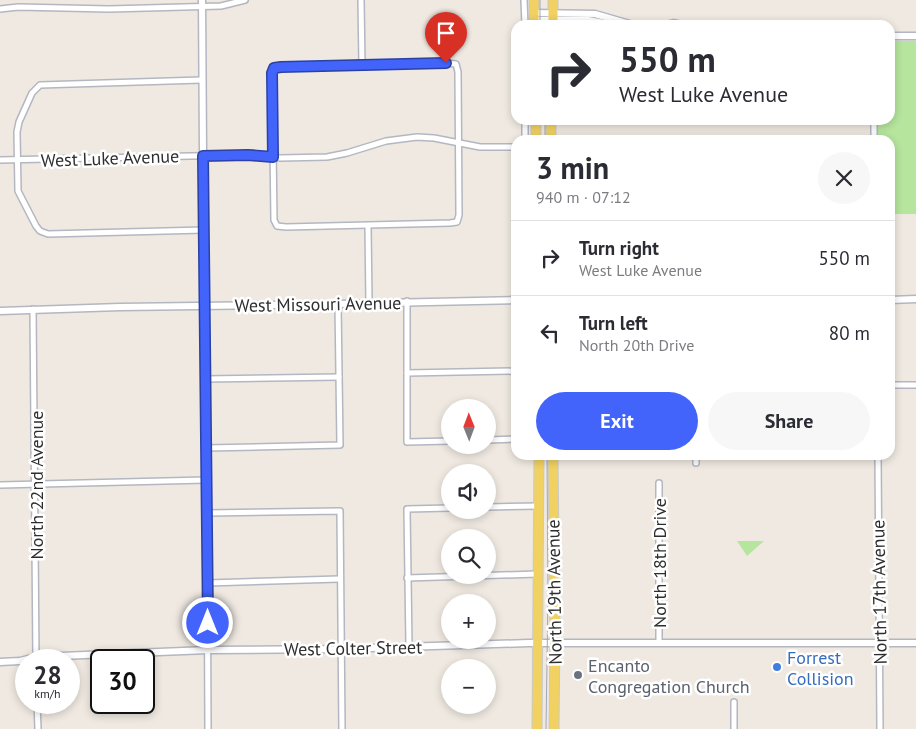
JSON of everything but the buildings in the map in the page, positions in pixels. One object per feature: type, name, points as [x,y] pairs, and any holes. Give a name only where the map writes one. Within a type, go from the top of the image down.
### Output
[{"type":"main road","points":[[534,0],[534,19]]},
{"type":"main road","points":[[553,0],[553,19]]},
{"type":"main road","name":"North 19th Avenue","points":[[538,729],[537,574],[539,460]]},
{"type":"main road","name":"North 19th Avenue","points":[[553,460],[554,729]]},
{"type":"street","points":[[0,9],[108,9],[202,3],[221,6],[245,0]]},
{"type":"street","points":[[361,0],[362,65]]},
{"type":"street","points":[[524,0],[525,20]]},
{"type":"street","points":[[202,3],[201,80],[208,584],[208,729]]},
{"type":"street","points":[[553,19],[595,14],[616,20]]},
{"type":"street","points":[[534,19],[596,20]]},
{"type":"street","points":[[895,36],[916,36]]},
{"type":"street","points":[[456,64],[458,72],[459,143],[459,215],[457,222],[286,228],[277,226],[274,220],[272,73],[274,68],[362,65],[456,64]]},
{"type":"street","points":[[201,80],[44,84],[34,89],[19,122],[17,160],[18,191],[36,226],[40,231],[48,234],[204,230]]},
{"type":"street","name":"West Luke Avenue","points":[[0,160],[248,155],[273,157],[327,156],[404,137],[434,138],[480,148],[511,146]]},
{"type":"street","points":[[368,226],[369,303]]},
{"type":"street","points":[[895,300],[916,299]]},
{"type":"street","name":"West Missouri Avenue","points":[[0,311],[511,300]]},
{"type":"street","points":[[407,301],[407,442],[441,441]]},
{"type":"street","points":[[206,448],[340,445],[338,304]]},
{"type":"street","name":"North 22nd Avenue","points":[[33,309],[36,649]]},
{"type":"street","points":[[407,373],[511,371]]},
{"type":"street","points":[[205,379],[338,377]]},
{"type":"street","points":[[895,385],[916,385]]},
{"type":"street","points":[[496,440],[511,439]]},
{"type":"street","name":"North 17th Avenue","points":[[878,460],[880,729]]},
{"type":"street","points":[[0,485],[206,480]]},
{"type":"street","name":"North 18th Drive","points":[[659,484],[659,643]]},
{"type":"street","points":[[496,507],[539,506]]},
{"type":"street","points":[[408,647],[407,509],[441,508]]},
{"type":"street","points":[[207,513],[340,511],[339,579],[342,729]]},
{"type":"street","points":[[408,578],[537,574]]},
{"type":"street","points":[[208,584],[339,579]]},
{"type":"street","name":"West Colter Street","points":[[80,656],[208,650],[340,649],[537,643],[916,643]]},
{"type":"street","name":"West Colter Street","points":[[0,662],[15,661]]},
{"type":"street","points":[[734,702],[734,729]]},
{"type":"street","points":[[37,714],[38,729]]},
{"type":"green space","points":[[895,41],[916,41],[916,214],[895,214],[895,135],[878,135],[878,125],[895,125]]},
{"type":"green space","points":[[737,541],[764,541],[747,556]]},
{"type":"tram line","points":[[540,0],[540,20]]},
{"type":"tram line","points":[[545,125],[545,135]]},
{"type":"tram line","points":[[546,729],[547,460]]},
{"type":"place","name":"Forrest Collision","points":[[777,667]]},
{"type":"place","name":"Encanto Congregation Church","points":[[578,675]]},
{"type":"route","points":[[208,623],[203,156],[248,155],[273,157],[272,73],[274,68],[446,63]]}]
